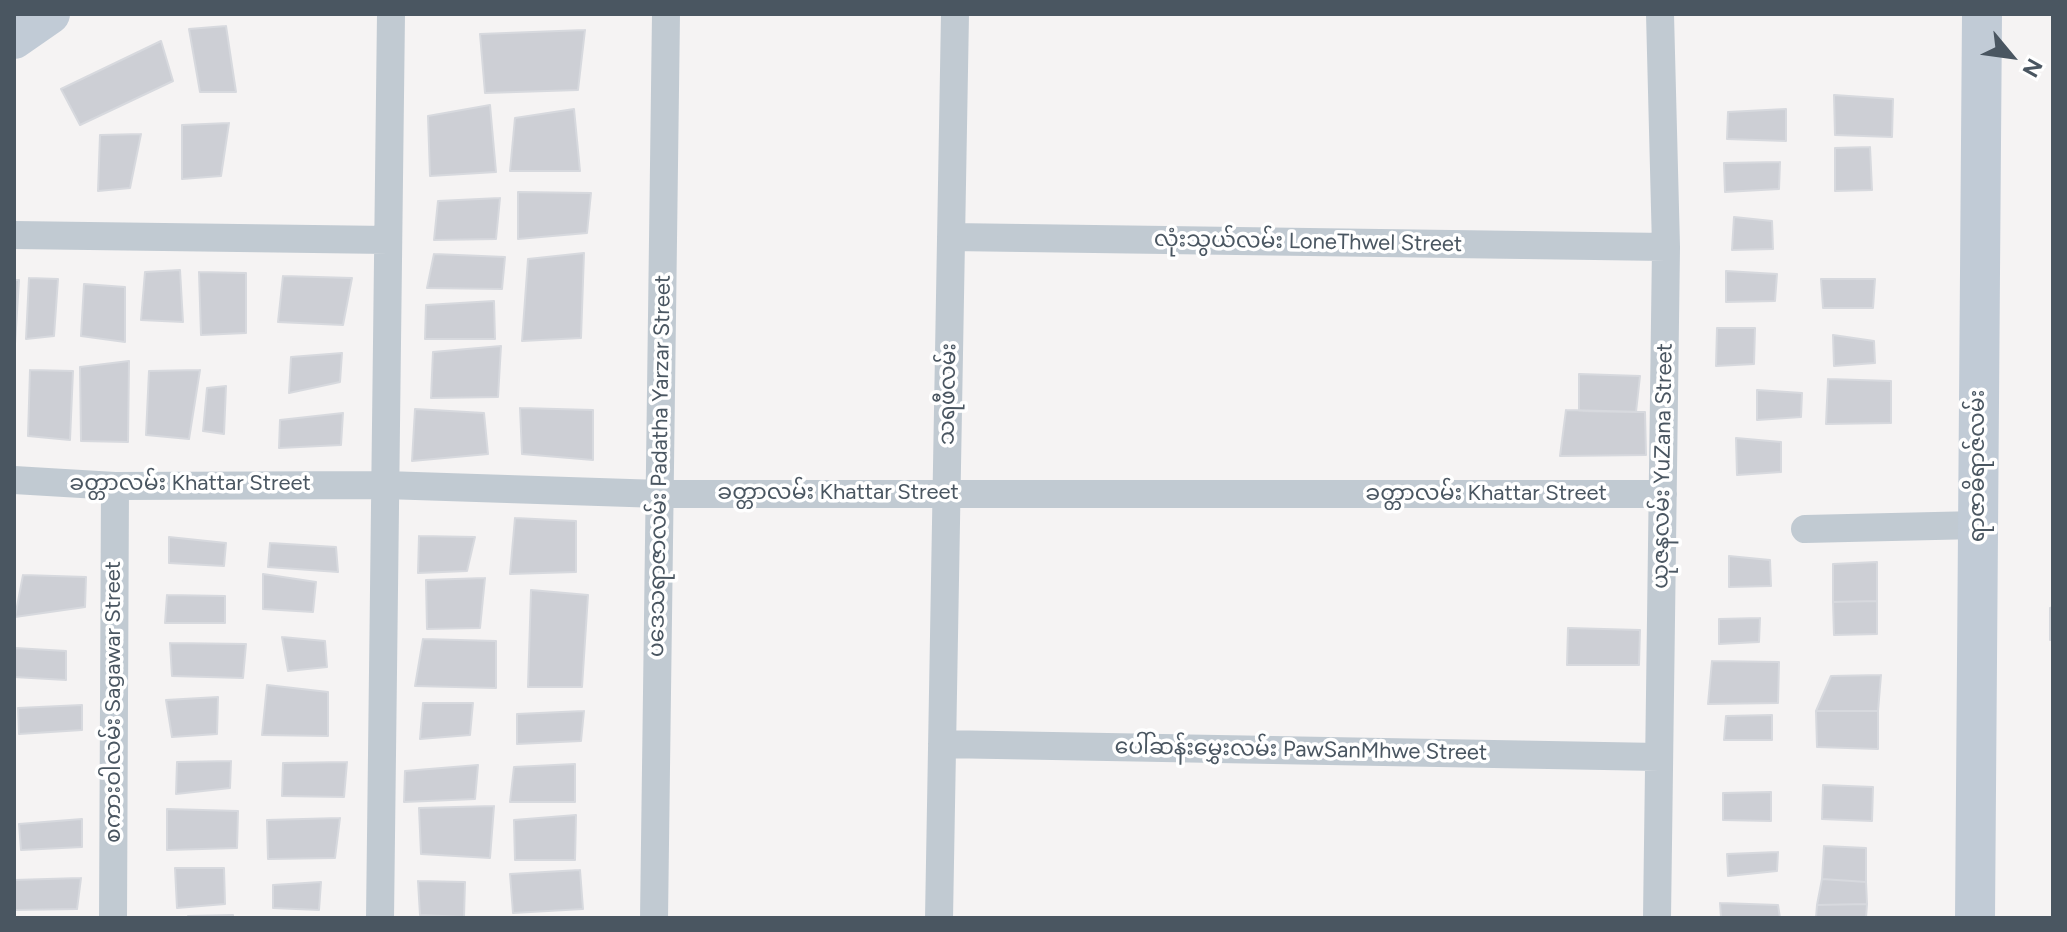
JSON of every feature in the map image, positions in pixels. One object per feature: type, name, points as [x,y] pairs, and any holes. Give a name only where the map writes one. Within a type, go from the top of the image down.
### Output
[{"type":"street","points":[[14,39],[50,14]]},
{"type":"street","points":[[380,918],[391,14]]},
{"type":"street","name":"ပဒေသရာဇာလမ်း Padatha Yarzar Street","points":[[654,918],[666,14]]},
{"type":"street","name":"သရဖီလမ်း","points":[[939,918],[955,14]]},
{"type":"street","name":"ယုဇနလမ်း YuZana Street","points":[[1657,918],[1666,247],[1660,14]]},
{"type":"street","name":"ရာဇာဓိရာဇ်လမ်း","points":[[1975,918],[1982,14]]},
{"type":"street","points":[[14,235],[388,240]]},
{"type":"street","name":"လုံးသွယ်လမ်း LoneThwel Street","points":[[951,237],[1666,247]]},
{"type":"street","name":"ခတ္တာလမ်း Khattar Street","points":[[14,480],[115,486],[385,485],[660,494],[1663,494]]},
{"type":"street","name":"စကားဝါလမ်း Sagawar Street","points":[[113,918],[115,486]]},
{"type":"street","points":[[1805,529],[1978,525]]},
{"type":"street","name":"ပေါ်ဆန်းမွှေးလမ်း PawSanMhwe Street","points":[[942,744],[1659,757]]},
{"type":"building","points":[[226,26],[236,92],[200,92],[189,29]]},
{"type":"building","points":[[585,30],[578,90],[485,93],[480,34]]},
{"type":"building","points":[[161,41],[173,81],[80,125],[61,89]]},
{"type":"building","points":[[1834,95],[1893,99],[1892,137],[1835,135]]},
{"type":"building","points":[[490,105],[496,172],[430,176],[428,116]]},
{"type":"building","points":[[574,109],[580,171],[510,171],[515,118]]},
{"type":"building","points":[[1786,109],[1786,141],[1727,139],[1728,112]]},
{"type":"building","points":[[229,123],[221,176],[182,179],[182,125]]},
{"type":"building","points":[[141,134],[130,188],[98,191],[100,135]]},
{"type":"building","points":[[1870,147],[1872,190],[1835,191],[1835,148]]},
{"type":"building","points":[[1780,162],[1779,189],[1725,192],[1724,163]]},
{"type":"building","points":[[518,192],[591,193],[587,233],[518,239]]},
{"type":"building","points":[[500,198],[496,239],[434,240],[438,201]]},
{"type":"building","points":[[1734,217],[1772,221],[1773,249],[1732,250]]},
{"type":"building","points":[[584,253],[581,338],[522,341],[528,259]]},
{"type":"building","points":[[434,254],[505,257],[502,289],[427,288]]},
{"type":"building","points":[[180,270],[183,322],[141,320],[145,272]]},
{"type":"building","points":[[1726,271],[1777,274],[1775,301],[1726,302]]},
{"type":"building","points":[[199,272],[246,273],[246,333],[201,335]]},
{"type":"building","points":[[283,276],[352,278],[343,325],[278,322]]},
{"type":"building","points":[[29,278],[58,279],[54,336],[26,339]]},
{"type":"building","points":[[1821,279],[1875,279],[1873,308],[1823,308]]},
{"type":"building","points":[[14,280],[19,280],[15,344],[14,344]]},
{"type":"building","points":[[84,284],[125,287],[125,342],[81,336]]},
{"type":"building","points":[[494,301],[495,339],[425,339],[426,305]]},
{"type":"building","points":[[1717,328],[1755,328],[1754,364],[1716,366]]},
{"type":"building","points":[[1833,335],[1874,341],[1875,363],[1834,366]]},
{"type":"building","points":[[501,346],[498,397],[431,398],[433,352]]},
{"type":"building","points":[[342,353],[340,382],[289,393],[291,357]]},
{"type":"building","points":[[129,361],[128,442],[81,441],[80,367]]},
{"type":"building","points":[[30,370],[73,371],[70,440],[28,436]]},
{"type":"building","points":[[200,370],[189,439],[146,435],[149,371]]},
{"type":"building","points":[[1579,374],[1640,376],[1636,412],[1579,411]]},
{"type":"building","points":[[1828,379],[1891,381],[1891,423],[1826,424]]},
{"type":"building","points":[[226,386],[224,434],[203,431],[207,388]]},
{"type":"building","points":[[1757,390],[1802,393],[1801,417],[1757,420]]},
{"type":"building","points":[[520,408],[593,410],[593,460],[522,454]]},
{"type":"building","points":[[415,409],[484,413],[488,454],[412,461]]},
{"type":"building","points":[[1566,410],[1645,412],[1646,455],[1560,456]]},
{"type":"building","points":[[343,413],[341,445],[279,448],[280,420]]},
{"type":"building","points":[[1736,438],[1781,442],[1781,472],[1737,475]]},
{"type":"building","points":[[515,518],[576,521],[576,572],[510,574]]},
{"type":"building","points":[[419,536],[475,537],[467,571],[418,573]]},
{"type":"building","points":[[169,537],[226,543],[224,566],[169,563]]},
{"type":"building","points":[[270,543],[336,547],[338,572],[268,567]]},
{"type":"building","points":[[1729,556],[1770,560],[1771,586],[1729,587]]},
{"type":"building","points":[[1877,562],[1877,601],[1833,602],[1833,564]]},
{"type":"building","points":[[263,574],[316,582],[313,612],[263,609]]},
{"type":"building","points":[[23,575],[86,577],[85,607],[15,617]]},
{"type":"building","points":[[485,578],[480,628],[427,629],[426,580]]},
{"type":"building","points":[[531,590],[588,595],[582,687],[528,687]]},
{"type":"building","points":[[167,595],[225,596],[225,623],[165,623]]},
{"type":"building","points":[[1877,601],[1877,634],[1834,635],[1833,602]]},
{"type":"building","points":[[2053,607],[2053,640],[2050,640],[2050,608]]},
{"type":"building","points":[[1760,618],[1759,642],[1719,644],[1719,619]]},
{"type":"building","points":[[1568,628],[1640,630],[1639,665],[1567,665]]},
{"type":"building","points":[[282,637],[325,641],[327,667],[288,671]]},
{"type":"building","points":[[423,639],[496,641],[496,688],[415,686]]},
{"type":"building","points":[[170,643],[246,644],[243,678],[172,676]]},
{"type":"building","points":[[15,648],[66,651],[66,680],[14,677]]},
{"type":"building","points":[[1712,661],[1779,662],[1778,703],[1708,704]]},
{"type":"building","points":[[1881,675],[1878,711],[1816,711],[1831,676]]},
{"type":"building","points":[[267,685],[328,692],[328,736],[262,735]]},
{"type":"building","points":[[218,697],[217,734],[172,737],[166,700]]},
{"type":"building","points":[[423,703],[473,703],[470,735],[420,739]]},
{"type":"building","points":[[82,705],[82,730],[19,734],[18,708]]},
{"type":"building","points":[[584,711],[581,741],[517,744],[517,714]]},
{"type":"building","points":[[1816,711],[1878,711],[1878,749],[1817,747]]},
{"type":"building","points":[[1772,715],[1772,740],[1724,740],[1726,716]]},
{"type":"building","points":[[231,761],[230,788],[176,794],[177,762]]},
{"type":"building","points":[[347,762],[344,797],[282,796],[283,763]]},
{"type":"building","points":[[575,764],[575,802],[510,802],[514,767]]},
{"type":"building","points":[[478,765],[475,799],[404,802],[405,771]]},
{"type":"building","points":[[1823,785],[1873,787],[1872,821],[1822,819]]},
{"type":"building","points":[[1771,792],[1771,821],[1723,820],[1723,793]]},
{"type":"building","points":[[494,806],[490,858],[421,854],[419,808]]},
{"type":"building","points":[[167,809],[238,811],[237,848],[167,850]]},
{"type":"building","points":[[576,815],[575,860],[515,860],[514,820]]},
{"type":"building","points":[[340,818],[335,858],[268,859],[267,820]]},
{"type":"building","points":[[82,819],[82,847],[21,850],[19,824]]},
{"type":"building","points":[[1824,846],[1866,848],[1866,882],[1822,879]]},
{"type":"building","points":[[1778,852],[1777,871],[1728,876],[1727,854]]},
{"type":"building","points":[[175,868],[224,868],[225,904],[177,908]]},
{"type":"building","points":[[580,870],[583,909],[513,913],[510,874]]},
{"type":"building","points":[[81,878],[77,909],[14,910],[14,880]]},
{"type":"building","points":[[1822,879],[1866,882],[1867,904],[1817,905]]},
{"type":"building","points":[[418,881],[465,882],[464,917],[420,915]]},
{"type":"building","points":[[321,882],[319,910],[273,908],[273,885]]},
{"type":"building","points":[[1720,903],[1778,905],[1780,918],[1721,918]]},
{"type":"building","points":[[1867,904],[1866,918],[1816,918],[1817,905]]},
{"type":"building","points":[[233,915],[233,918],[188,918],[188,916]]}]
